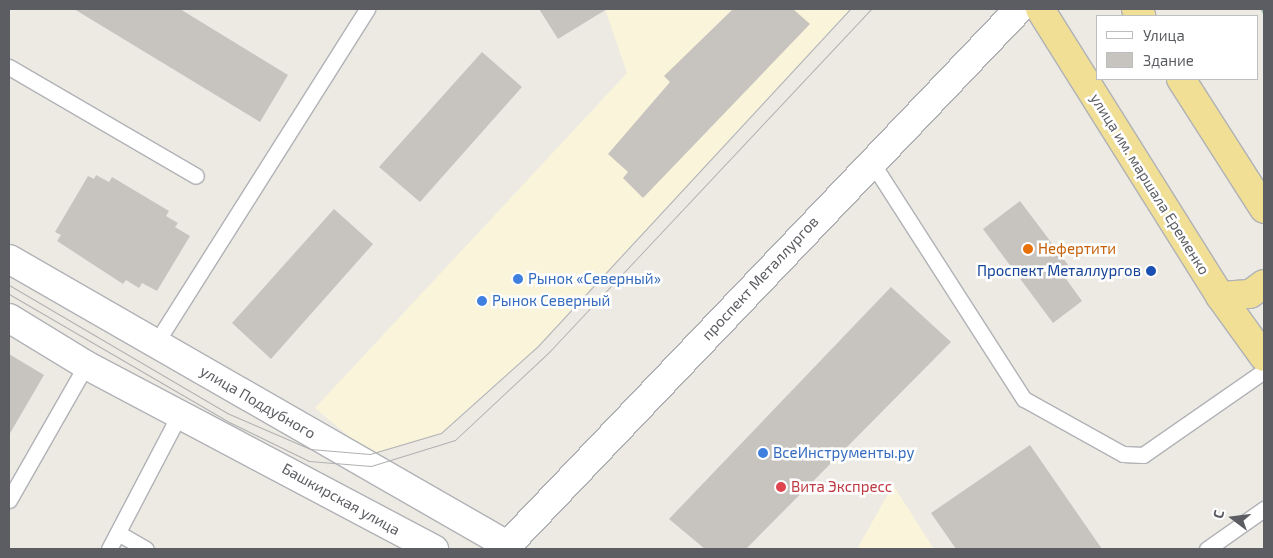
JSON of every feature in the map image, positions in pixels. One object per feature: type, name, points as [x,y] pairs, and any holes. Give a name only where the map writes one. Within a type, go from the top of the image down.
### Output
[{"type":"highway","name":"улица им. маршала Еременко","points":[[1040,9],[1220,296],[1264,356]]},
{"type":"highway","points":[[1182,80],[1264,209]]},
{"type":"highway","points":[[1220,296],[1250,294],[1264,284]]},
{"type":"street","name":"проспект Металлургов","points":[[506,547],[871,161],[1019,9]]},
{"type":"street","name":"улица Поддубного","points":[[9,259],[506,547]]},
{"type":"street","points":[[9,318],[86,365],[180,413]]},
{"type":"street","name":"Башкирская улица","points":[[180,413],[434,549]]},
{"type":"lane","points":[[156,343],[367,9]]},
{"type":"lane","points":[[9,67],[196,176]]},
{"type":"lane","points":[[871,161],[1024,399],[1123,454],[1143,455],[1264,371]]},
{"type":"lane","points":[[9,500],[86,365]]},
{"type":"lane","points":[[109,549],[180,413]]},
{"type":"lane","points":[[1207,549],[1264,509]]},
{"type":"lane","points":[[118,533],[146,549]]},
{"type":"shaded area","name":"Рынок «Северный»","points":[[605,9],[850,9],[538,346],[441,433],[370,454],[315,408],[627,73]]},
{"type":"shaded area","points":[[893,485],[934,549],[857,549]]},
{"type":"building","points":[[74,9],[180,9],[288,75],[260,122]]},
{"type":"building","points":[[539,9],[607,9],[558,39]]},
{"type":"building","points":[[733,9],[793,9],[810,24],[643,198],[623,178],[628,172],[608,154],[670,82],[664,76]]},
{"type":"building","points":[[482,52],[522,87],[420,202],[379,167]]},
{"type":"building","points":[[96,175],[109,182],[112,177],[169,211],[166,216],[178,223],[175,227],[190,236],[157,291],[142,283],[139,288],[126,280],[123,284],[57,241],[61,235],[55,232],[88,176],[94,179]]},
{"type":"building","name":"Нефертити","points":[[1020,201],[1072,270],[1064,276],[1082,301],[1053,323],[983,229]]},
{"type":"building","points":[[334,209],[373,244],[271,359],[232,323]]},
{"type":"building","points":[[891,287],[951,342],[746,549],[705,549],[669,519]]},
{"type":"building","points":[[9,354],[44,375],[9,435]]},
{"type":"building","points":[[1030,445],[1102,549],[956,549],[931,513]]},
{"type":"tram line","points":[[9,285],[227,413],[310,449],[370,454],[441,433],[538,346],[850,9]]},
{"type":"tram line","points":[[9,294],[229,422],[309,461],[371,466],[455,440],[549,352],[871,9]]},
{"type":"place","name":"Нефертити","points":[[1028,249]]},
{"type":"place","name":"Проспект Металлургов","points":[[1151,271]]},
{"type":"place","name":"Рынок «Северный»","points":[[518,279]]},
{"type":"place","name":"Рынок Северный","points":[[482,301]]},
{"type":"place","name":"ВсеИнструменты.ру","points":[[763,453]]},
{"type":"place","name":"Вита Экспресс","points":[[781,487]]}]
